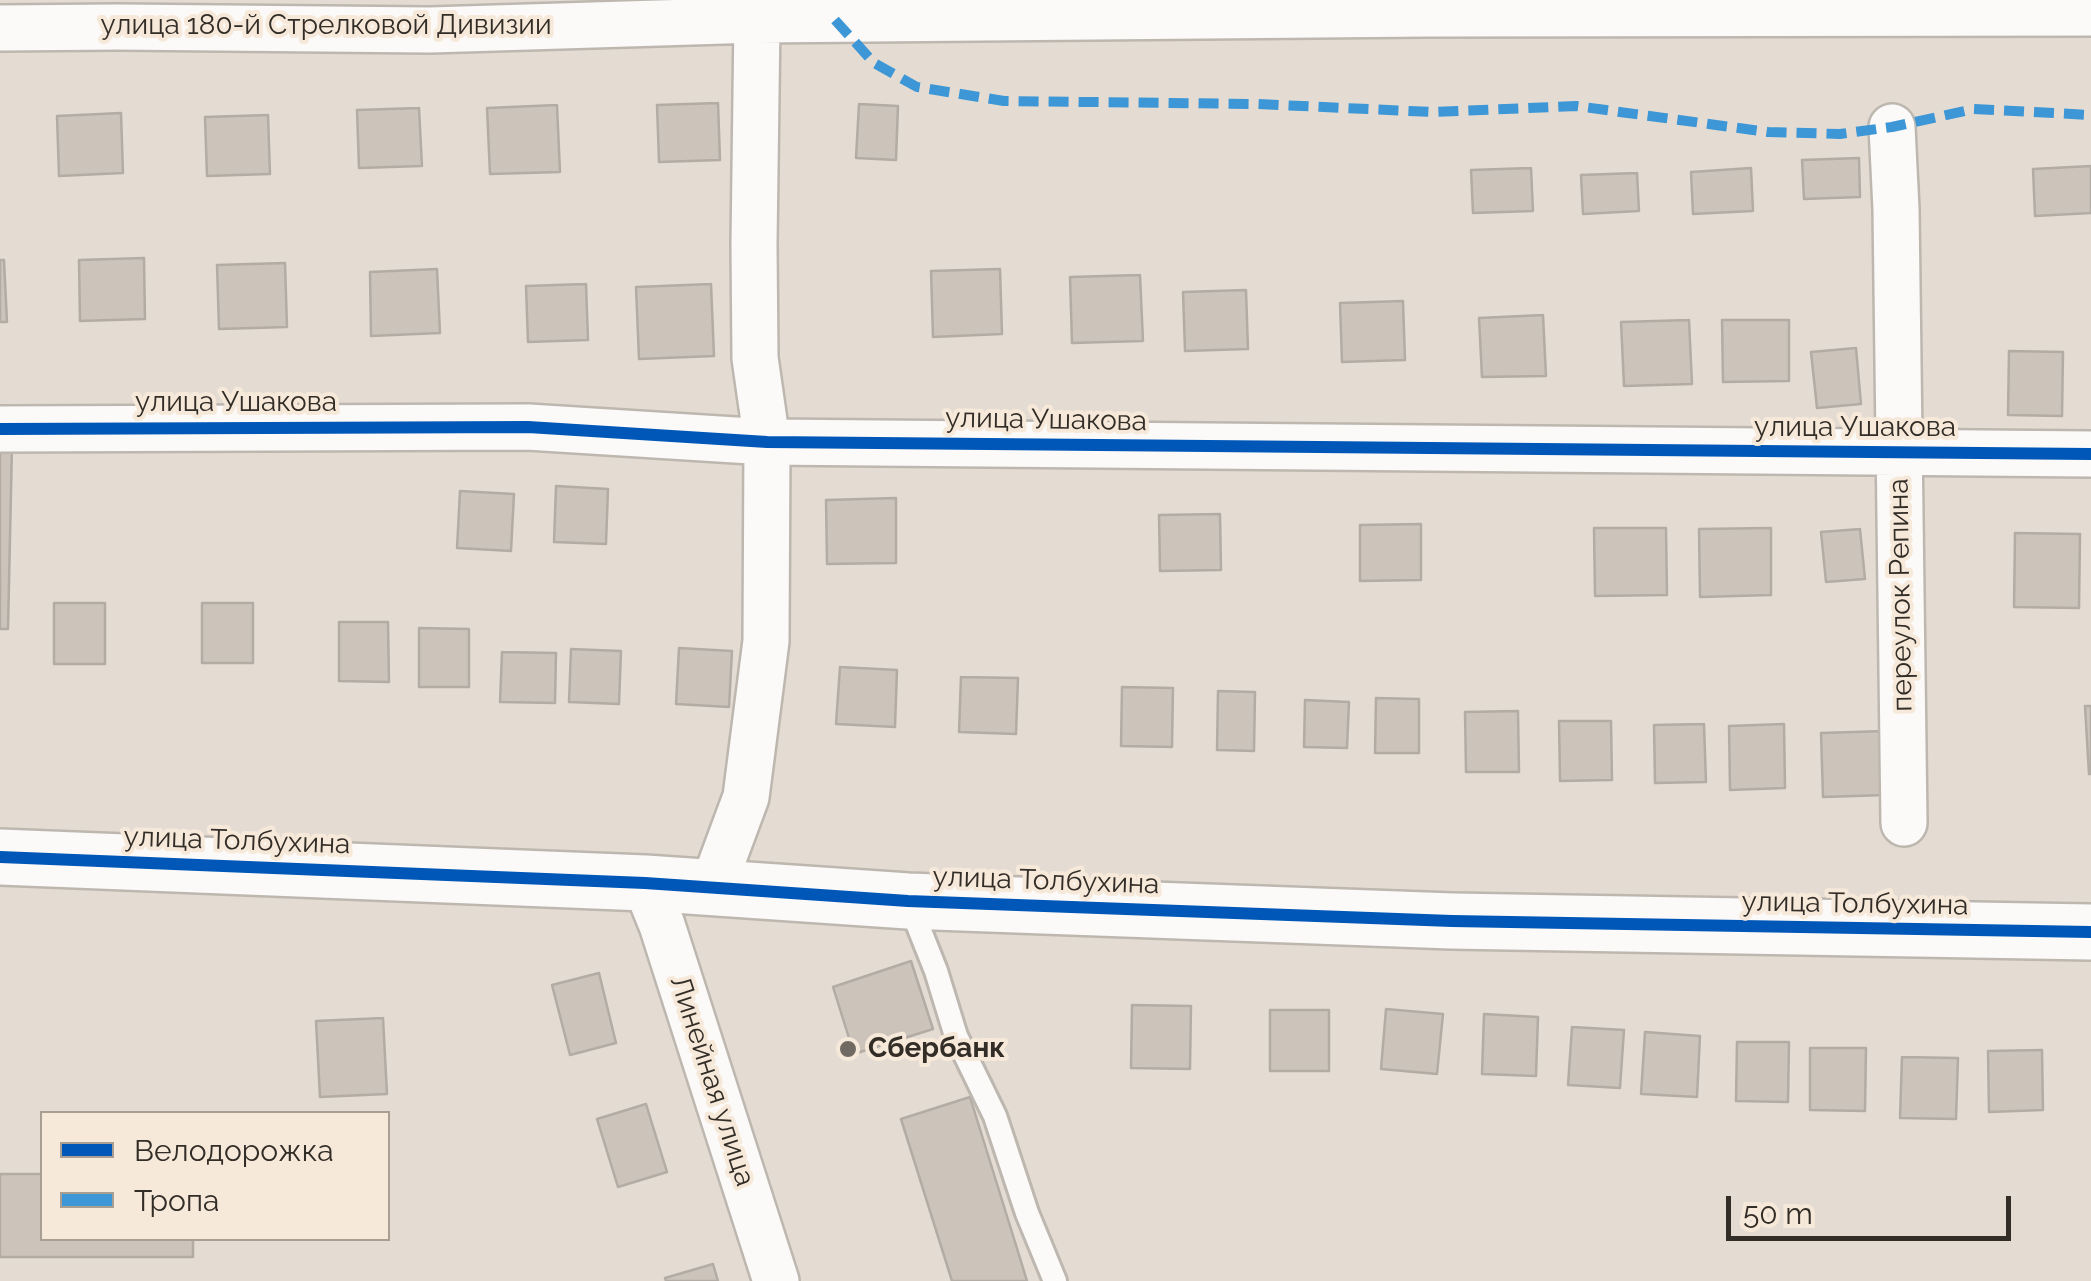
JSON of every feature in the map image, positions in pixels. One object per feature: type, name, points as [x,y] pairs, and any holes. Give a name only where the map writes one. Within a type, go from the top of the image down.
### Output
[{"type":"street","name":"улица 180-й Стрелковой Дивизии","points":[[0,28],[430,30],[758,20],[934,10],[2091,13]]},
{"type":"street","points":[[713,886],[746,797],[766,641],[767,442],[755,358],[758,20]]},
{"type":"street","name":"переулок Репина","points":[[1892,127],[1904,823]]},
{"type":"street","name":"улица Ушакова","points":[[0,429],[528,428],[767,442],[2091,454]]},
{"type":"street","name":"улица Толбухина","points":[[0,856],[713,886],[908,901],[1452,921],[2091,932]]},
{"type":"street","name":"Линейная улица","points":[[645,883],[662,925],[776,1281]]},
{"type":"lane","points":[[908,901],[936,970],[956,1036],[994,1116],[1027,1214],[1055,1281]]},
{"type":"building","points":[[718,103],[720,160],[659,162],[657,105]]},
{"type":"building","points":[[859,104],[898,106],[896,160],[856,158]]},
{"type":"building","points":[[557,105],[560,172],[490,174],[487,108]]},
{"type":"building","points":[[419,108],[422,166],[359,168],[357,110]]},
{"type":"building","points":[[121,113],[123,173],[59,176],[57,116]]},
{"type":"building","points":[[268,115],[270,174],[207,176],[205,117]]},
{"type":"building","points":[[1859,158],[1860,197],[1804,199],[1802,160]]},
{"type":"building","points":[[2091,166],[2091,213],[2035,216],[2033,169]]},
{"type":"building","points":[[1531,168],[1533,211],[1473,213],[1471,170]]},
{"type":"building","points":[[1751,168],[1753,211],[1693,214],[1691,172]]},
{"type":"building","points":[[1637,173],[1639,211],[1583,214],[1581,175]]},
{"type":"building","points":[[144,258],[145,319],[80,321],[79,260]]},
{"type":"building","points":[[0,260],[4,260],[7,322],[0,322]]},
{"type":"building","points":[[285,263],[287,327],[219,329],[217,265]]},
{"type":"building","points":[[437,269],[440,333],[371,336],[370,272]]},
{"type":"building","points":[[1000,269],[1002,334],[933,337],[931,271]]},
{"type":"building","points":[[1140,275],[1143,341],[1072,343],[1070,277]]},
{"type":"building","points":[[586,284],[588,340],[528,342],[526,286]]},
{"type":"building","points":[[711,284],[714,356],[639,359],[636,287]]},
{"type":"building","points":[[1246,290],[1248,349],[1185,351],[1183,292]]},
{"type":"building","points":[[1403,301],[1405,360],[1342,362],[1340,303]]},
{"type":"building","points":[[1543,315],[1546,376],[1482,377],[1479,318]]},
{"type":"building","points":[[1689,320],[1692,384],[1624,386],[1621,322]]},
{"type":"building","points":[[1722,320],[1789,320],[1789,381],[1723,382]]},
{"type":"building","points":[[1856,348],[1861,404],[1817,408],[1811,352]]},
{"type":"building","points":[[2009,351],[2063,352],[2062,416],[2008,415]]},
{"type":"building","points":[[0,446],[12,446],[8,629],[0,629]]},
{"type":"building","points":[[556,486],[608,489],[606,544],[554,542]]},
{"type":"building","points":[[460,491],[514,494],[511,551],[457,548]]},
{"type":"building","points":[[896,498],[896,563],[827,564],[826,500]]},
{"type":"building","points":[[1220,514],[1221,570],[1160,571],[1159,515]]},
{"type":"building","points":[[1421,524],[1421,580],[1360,581],[1360,525]]},
{"type":"building","points":[[1594,528],[1666,528],[1667,595],[1595,596]]},
{"type":"building","points":[[1771,528],[1771,595],[1700,597],[1699,529]]},
{"type":"building","points":[[1860,529],[1865,579],[1826,582],[1821,532]]},
{"type":"building","points":[[2015,533],[2080,534],[2079,608],[2014,607]]},
{"type":"building","points":[[54,603],[105,603],[105,664],[54,664]]},
{"type":"building","points":[[202,603],[253,603],[253,663],[202,663]]},
{"type":"building","points":[[339,622],[388,622],[389,682],[339,681]]},
{"type":"building","points":[[419,628],[469,629],[469,687],[419,687]]},
{"type":"building","points":[[679,648],[732,651],[729,707],[676,704]]},
{"type":"building","points":[[571,649],[621,651],[619,704],[569,702]]},
{"type":"building","points":[[502,652],[556,653],[555,703],[500,702]]},
{"type":"building","points":[[840,667],[897,670],[895,727],[836,724]]},
{"type":"building","points":[[961,677],[1018,678],[1016,734],[959,732]]},
{"type":"building","points":[[1122,687],[1173,688],[1172,747],[1121,746]]},
{"type":"building","points":[[1218,691],[1255,692],[1254,751],[1217,750]]},
{"type":"building","points":[[1376,698],[1419,699],[1419,753],[1375,753]]},
{"type":"building","points":[[1305,700],[1349,702],[1347,748],[1304,747]]},
{"type":"building","points":[[2085,706],[2091,706],[2091,774],[2089,774]]},
{"type":"building","points":[[1518,711],[1519,772],[1466,772],[1465,712]]},
{"type":"building","points":[[1559,721],[1611,721],[1612,780],[1560,781]]},
{"type":"building","points":[[1704,724],[1706,782],[1655,783],[1654,725]]},
{"type":"building","points":[[1784,724],[1785,788],[1730,790],[1729,726]]},
{"type":"building","points":[[1885,731],[1887,795],[1823,797],[1821,733]]},
{"type":"building","points":[[911,961],[933,1029],[854,1054],[833,987]]},
{"type":"building","points":[[599,973],[616,1043],[570,1055],[552,985]]},
{"type":"building","points":[[1132,1005],[1191,1006],[1190,1069],[1131,1068]]},
{"type":"building","points":[[1386,1009],[1443,1014],[1437,1074],[1381,1069]]},
{"type":"building","points":[[1270,1010],[1329,1010],[1329,1071],[1270,1071]]},
{"type":"building","points":[[1484,1014],[1538,1017],[1536,1076],[1482,1074]]},
{"type":"building","points":[[383,1018],[387,1094],[320,1097],[316,1021]]},
{"type":"building","points":[[1572,1027],[1624,1030],[1620,1088],[1568,1085]]},
{"type":"building","points":[[1645,1032],[1700,1036],[1697,1097],[1641,1094]]},
{"type":"building","points":[[1737,1042],[1789,1042],[1788,1102],[1736,1101]]},
{"type":"building","points":[[1810,1048],[1866,1048],[1865,1111],[1810,1110]]},
{"type":"building","points":[[2042,1050],[2043,1110],[1989,1112],[1988,1051]]},
{"type":"building","points":[[1902,1057],[1958,1058],[1956,1119],[1900,1118]]},
{"type":"building","points":[[970,1097],[1027,1281],[952,1281],[901,1119]]},
{"type":"building","points":[[646,1104],[667,1172],[618,1187],[597,1119]]},
{"type":"building","points":[[0,1174],[40,1174],[40,1241],[193,1241],[193,1257],[0,1257]]},
{"type":"building","points":[[713,1264],[718,1281],[665,1278]]},
{"type":"marked path","points":[[835,20],[874,63],[917,87],[1004,101],[1258,104],[1432,112],[1576,106],[1768,132],[1840,134],[1974,109],[2091,115]]},
{"type":"cycle path","points":[[0,429],[528,427],[767,442],[2091,454]]},
{"type":"cycle path","points":[[0,857],[645,883],[908,901],[1452,921],[2091,932]]},
{"type":"place","name":"Сбербанк","points":[[848,1049]]}]
